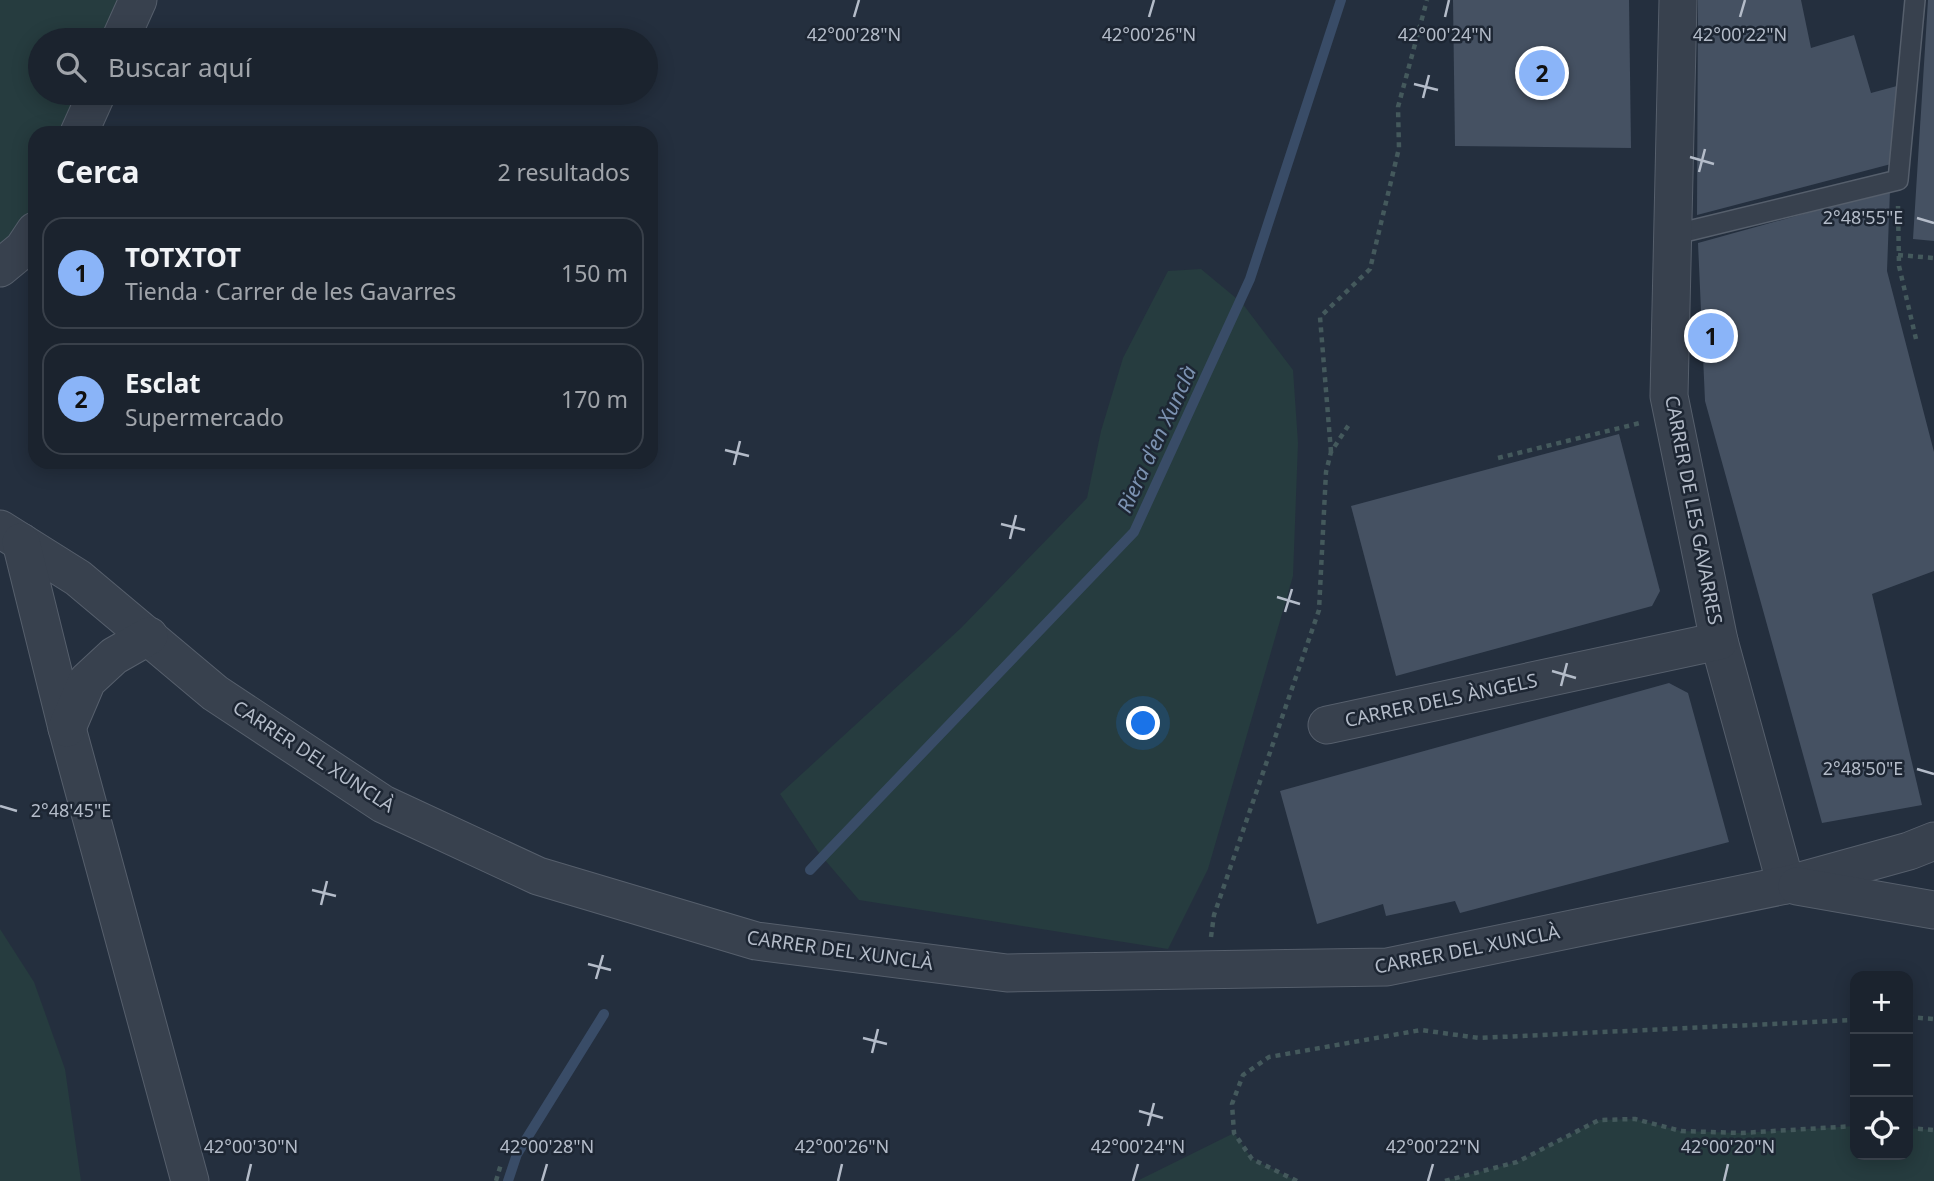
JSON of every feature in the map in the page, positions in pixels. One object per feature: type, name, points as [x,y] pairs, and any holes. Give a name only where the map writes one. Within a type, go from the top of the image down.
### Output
[{"type":"street","points":[[125,28],[138,0]]},
{"type":"street","name":"CARRER DE LES GAVARRES","points":[[1678,0],[1669,396],[1720,641],[1786,884]]},
{"type":"street","points":[[82,126],[92,105]]},
{"type":"street","points":[[0,268],[28,242]]},
{"type":"street","points":[[11,535],[67,728],[190,1181]]},
{"type":"street","name":"CARRER DEL XUNCLÀ","points":[[11,535],[78,578],[215,692],[383,804],[538,876],[756,942],[1007,973],[1387,967],[1786,884],[1909,851],[1934,841]]},
{"type":"street","points":[[67,728],[87,681],[114,656],[149,636]]},
{"type":"street","name":"CARRER DELS ÀNGELS","points":[[1327,725],[1720,641]]},
{"type":"street","points":[[1786,884],[1934,910]]},
{"type":"lane","points":[[1672,235],[1898,180],[1915,0]]},
{"type":"path","points":[[1207,970],[1214,915],[1319,610],[1326,472],[1331,452],[1320,317],[1370,270],[1399,148],[1398,107],[1427,0]]},
{"type":"path","points":[[1898,180],[1898,255],[1916,339]]},
{"type":"path","points":[[1898,255],[1934,258]]},
{"type":"path","points":[[1498,458],[1673,415]]},
{"type":"path","points":[[1331,452],[1350,424]]},
{"type":"path","points":[[1913,1017],[1934,1019]]},
{"type":"path","points":[[1297,1181],[1252,1159],[1234,1133],[1232,1104],[1243,1075],[1269,1057],[1421,1030],[1479,1038],[1850,1020]]},
{"type":"path","points":[[1445,1181],[1517,1162],[1599,1120],[1635,1119],[1681,1131],[1741,1133],[1850,1126]]},
{"type":"path","points":[[1913,1128],[1934,1130]]},
{"type":"path","points":[[496,1181],[501,1164]]},
{"type":"green space","points":[[0,0],[126,0],[114,28],[28,28],[28,105],[81,105],[71,126],[28,126],[28,217],[0,250]]},
{"type":"green space","points":[[1201,269],[1242,303],[1293,370],[1298,443],[1293,576],[1208,869],[1168,949],[859,900],[819,853],[780,794],[961,628],[1087,498],[1101,431],[1123,358],[1168,271]]},
{"type":"green space","points":[[0,929],[34,982],[65,1069],[81,1181],[0,1181]]},
{"type":"green space","points":[[1635,1119],[1681,1131],[1741,1133],[1850,1126],[1850,1160],[1913,1160],[1913,1128],[1934,1130],[1934,1181],[1445,1181],[1517,1162],[1599,1120]]},
{"type":"green space","points":[[1234,1133],[1252,1159],[1297,1181],[1137,1181]]},
{"type":"building","points":[[1453,0],[1629,0],[1631,148],[1455,146]]},
{"type":"building","points":[[1698,0],[1801,0],[1811,48],[1854,35],[1871,93],[1897,86],[1891,164],[1697,215]]},
{"type":"building","points":[[1928,0],[1934,0],[1934,241],[1913,239]]},
{"type":"building","points":[[1890,190],[1887,271],[1934,452],[1934,571],[1872,594],[1922,805],[1822,823],[1705,401],[1698,243]]},
{"type":"building","points":[[1619,434],[1660,591],[1652,606],[1396,676],[1351,506]]},
{"type":"building","points":[[1669,683],[1688,693],[1729,842],[1460,913],[1455,901],[1386,916],[1383,904],[1317,924],[1280,791]]},
{"type":"waterway","name":"Riera d'en Xunclà","points":[[810,870],[1134,532],[1250,279],[1341,0]]},
{"type":"waterway","name":"Riera d'en Xunclà","points":[[508,1181],[517,1154],[604,1014]]},
{"type":"place","name":"Esclat","points":[[1542,73]]},
{"type":"place","name":"TOTXTOT","points":[[1711,336]]}]
